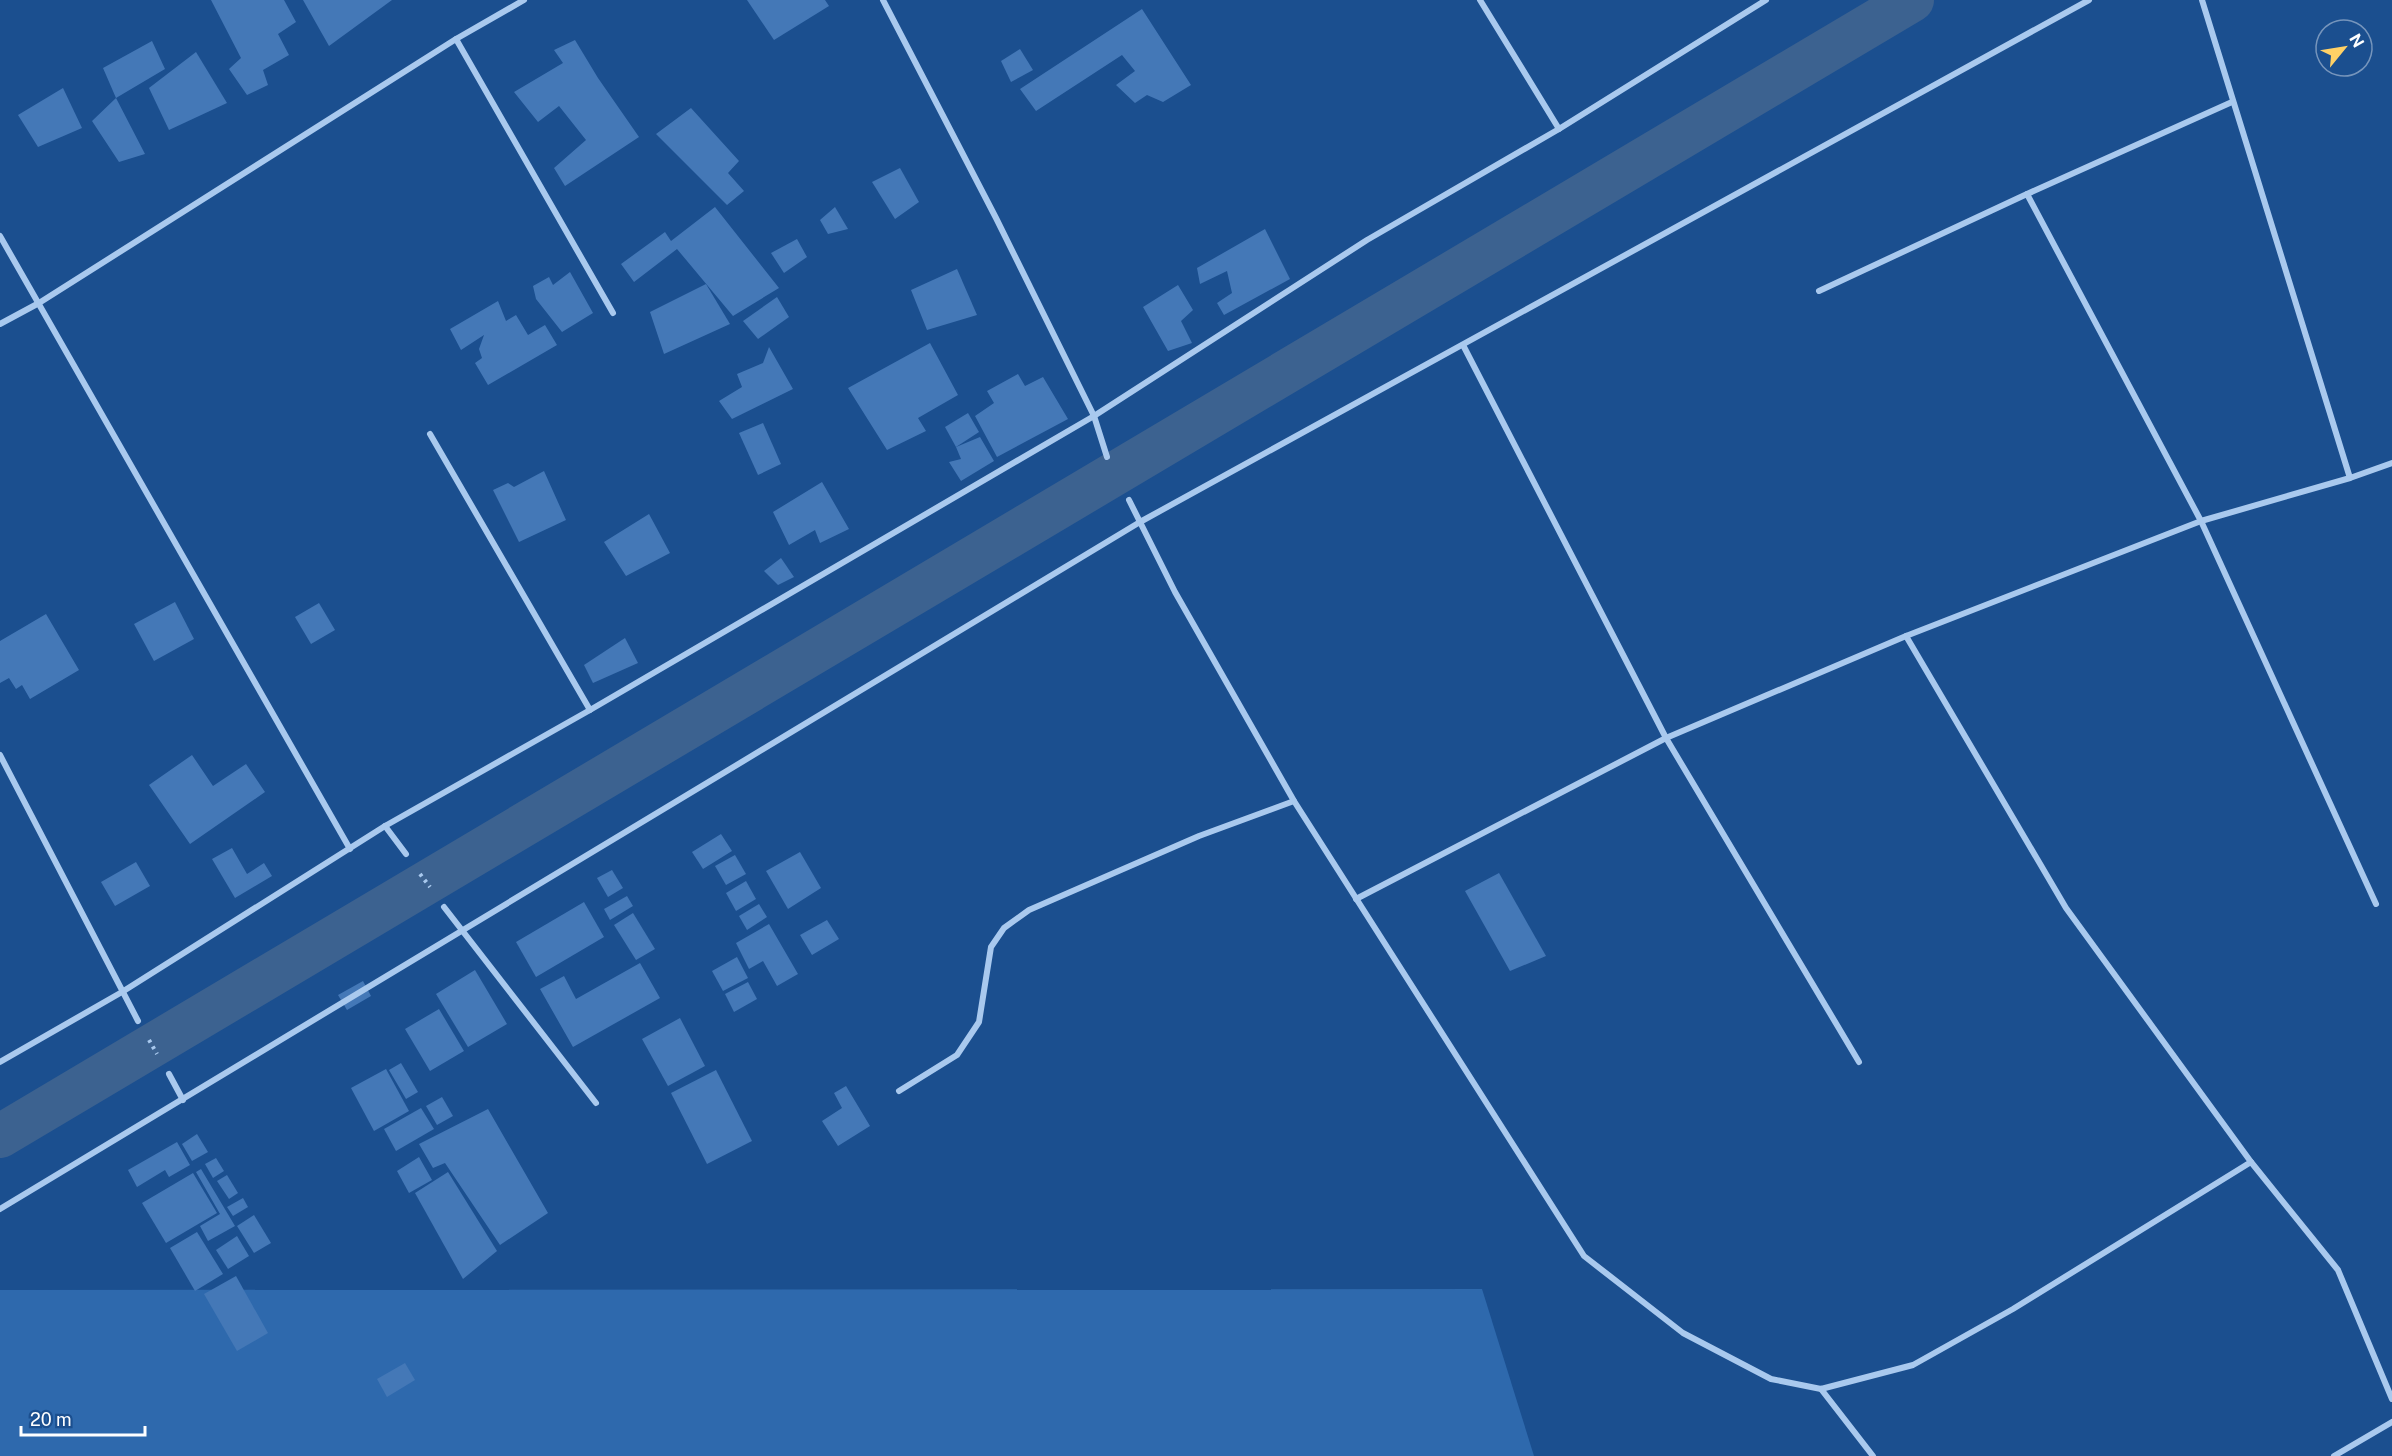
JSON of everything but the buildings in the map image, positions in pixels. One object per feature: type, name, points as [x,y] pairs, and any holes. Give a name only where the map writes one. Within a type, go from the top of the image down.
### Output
[{"type":"street","points":[[0,324],[39,303],[456,39],[524,0]]},
{"type":"street","points":[[883,0],[1094,416],[1107,457]]},
{"type":"street","points":[[1480,0],[1560,129]]},
{"type":"street","points":[[0,1062],[122,992],[386,826],[590,710],[1094,416],[1367,240],[1560,129],[1766,0]]},
{"type":"street","points":[[0,1209],[1140,522],[2089,0]]},
{"type":"street","points":[[2202,0],[2350,478]]},
{"type":"street","points":[[456,39],[613,313]]},
{"type":"street","points":[[1819,291],[2232,102]]},
{"type":"street","points":[[2027,194],[2201,521],[2376,904]]},
{"type":"street","points":[[0,236],[350,849]]},
{"type":"street","points":[[1463,345],[1666,738],[1859,1062]]},
{"type":"street","points":[[430,434],[590,710]]},
{"type":"street","points":[[1356,899],[1666,738],[1906,636],[2201,521],[2350,478],[2392,463]]},
{"type":"street","points":[[1128,500],[1175,592],[1294,801],[1584,1256],[1683,1333],[1771,1379],[1821,1389],[1913,1365],[2033,1297],[2251,1162]]},
{"type":"street","points":[[1906,636],[2066,908],[2251,1162],[2338,1269],[2392,1400]]},
{"type":"street","points":[[0,755],[138,1021]]},
{"type":"street","points":[[899,1091],[957,1055],[979,1022],[991,947],[1004,928],[1029,910],[1199,836],[1294,801]]},
{"type":"street","points":[[386,826],[405,854]]},
{"type":"street","points":[[444,907],[596,1103]]},
{"type":"street","points":[[169,1074],[183,1100]]},
{"type":"street","points":[[1821,1389],[1873,1456]]},
{"type":"street","points":[[2334,1456],[2392,1422]]},
{"type":"path","points":[[405,854],[444,907]]},
{"type":"path","points":[[138,1021],[169,1074]]},
{"type":"shaded area","points":[[1482,1289],[1534,1456],[0,1456],[0,1290]]},
{"type":"waterway","points":[[0,1136],[1912,0]]}]
